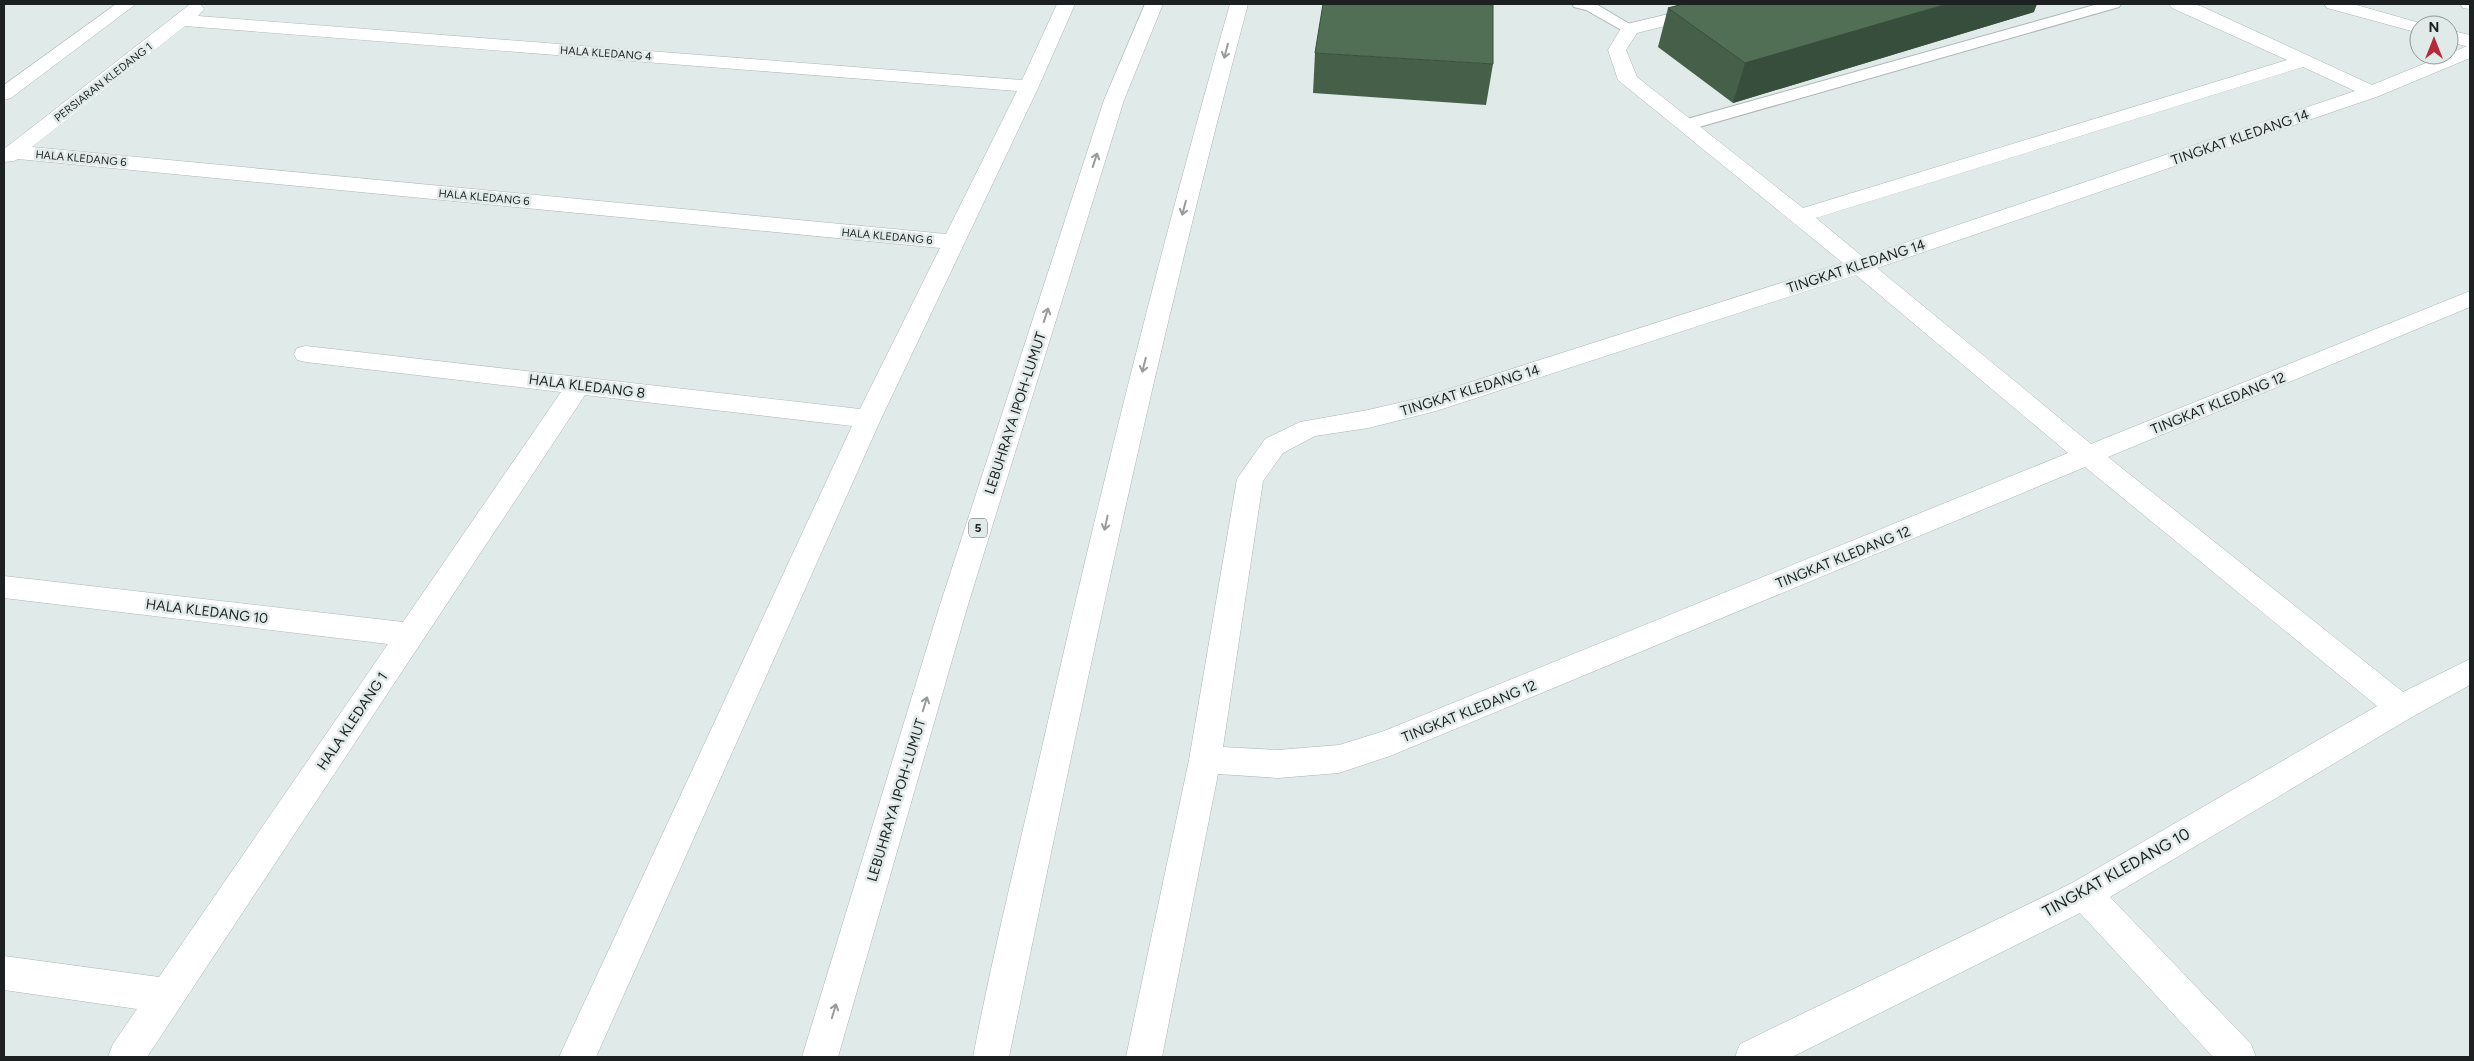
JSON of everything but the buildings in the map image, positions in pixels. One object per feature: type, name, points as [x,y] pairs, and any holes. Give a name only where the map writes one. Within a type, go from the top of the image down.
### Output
[{"type":"main road","points":[[4,94],[127,4]]},
{"type":"main road","name":"PERSIARAN KLEDANG 1","points":[[9,156],[202,4]]},
{"type":"main road","points":[[577,1057],[868,419],[1029,86],[1066,4]]},
{"type":"main road","name":"LEBUHRAYA IPOH-LUMUT","points":[[820,1057],[953,608],[1114,100],[1154,4]]},
{"type":"main road","points":[[991,1057],[1112,494],[1161,295],[1239,4]]},
{"type":"main road","points":[[1731,4],[1630,29],[1617,50],[1628,80],[1800,216],[2089,456],[2401,708]]},
{"type":"main road","points":[[2178,4],[2372,92]]},
{"type":"main road","points":[[2333,4],[2409,24]]},
{"type":"main road","name":"HALA KLEDANG 4","points":[[182,20],[1029,86]]},
{"type":"main road","name":"TINGKAT KLEDANG 14","points":[[1205,760],[1250,479],[1274,446],[1309,428],[1368,419],[1427,405],[1859,266],[2372,92],[2470,51]]},
{"type":"main road","points":[[1800,216],[2304,61]]},
{"type":"main road","name":"HALA KLEDANG 6","points":[[9,156],[954,242]]},
{"type":"main road","name":"TINGKAT KLEDANG 12","points":[[1205,760],[1278,764],[1340,759],[1390,743],[2470,298]]},
{"type":"main road","name":"HALA KLEDANG 8","points":[[306,354],[868,419]]},
{"type":"main road","name":"HALA KLEDANG 1","points":[[126,1057],[579,385]]},
{"type":"main road","name":"HALA KLEDANG 10","points":[[4,587],[410,635]]},
{"type":"main road","name":"TINGKAT KLEDANG 10","points":[[1753,1057],[2084,894],[2401,708],[2470,671]]},
{"type":"main road","points":[[1144,1057],[1205,760]]},
{"type":"main road","points":[[2084,894],[2238,1057]]},
{"type":"main road","points":[[4,973],[167,996]]},
{"type":"lane","points":[[1579,4],[1591,7],[1630,29]]},
{"type":"lane","points":[[1686,125],[2114,4]]}]
